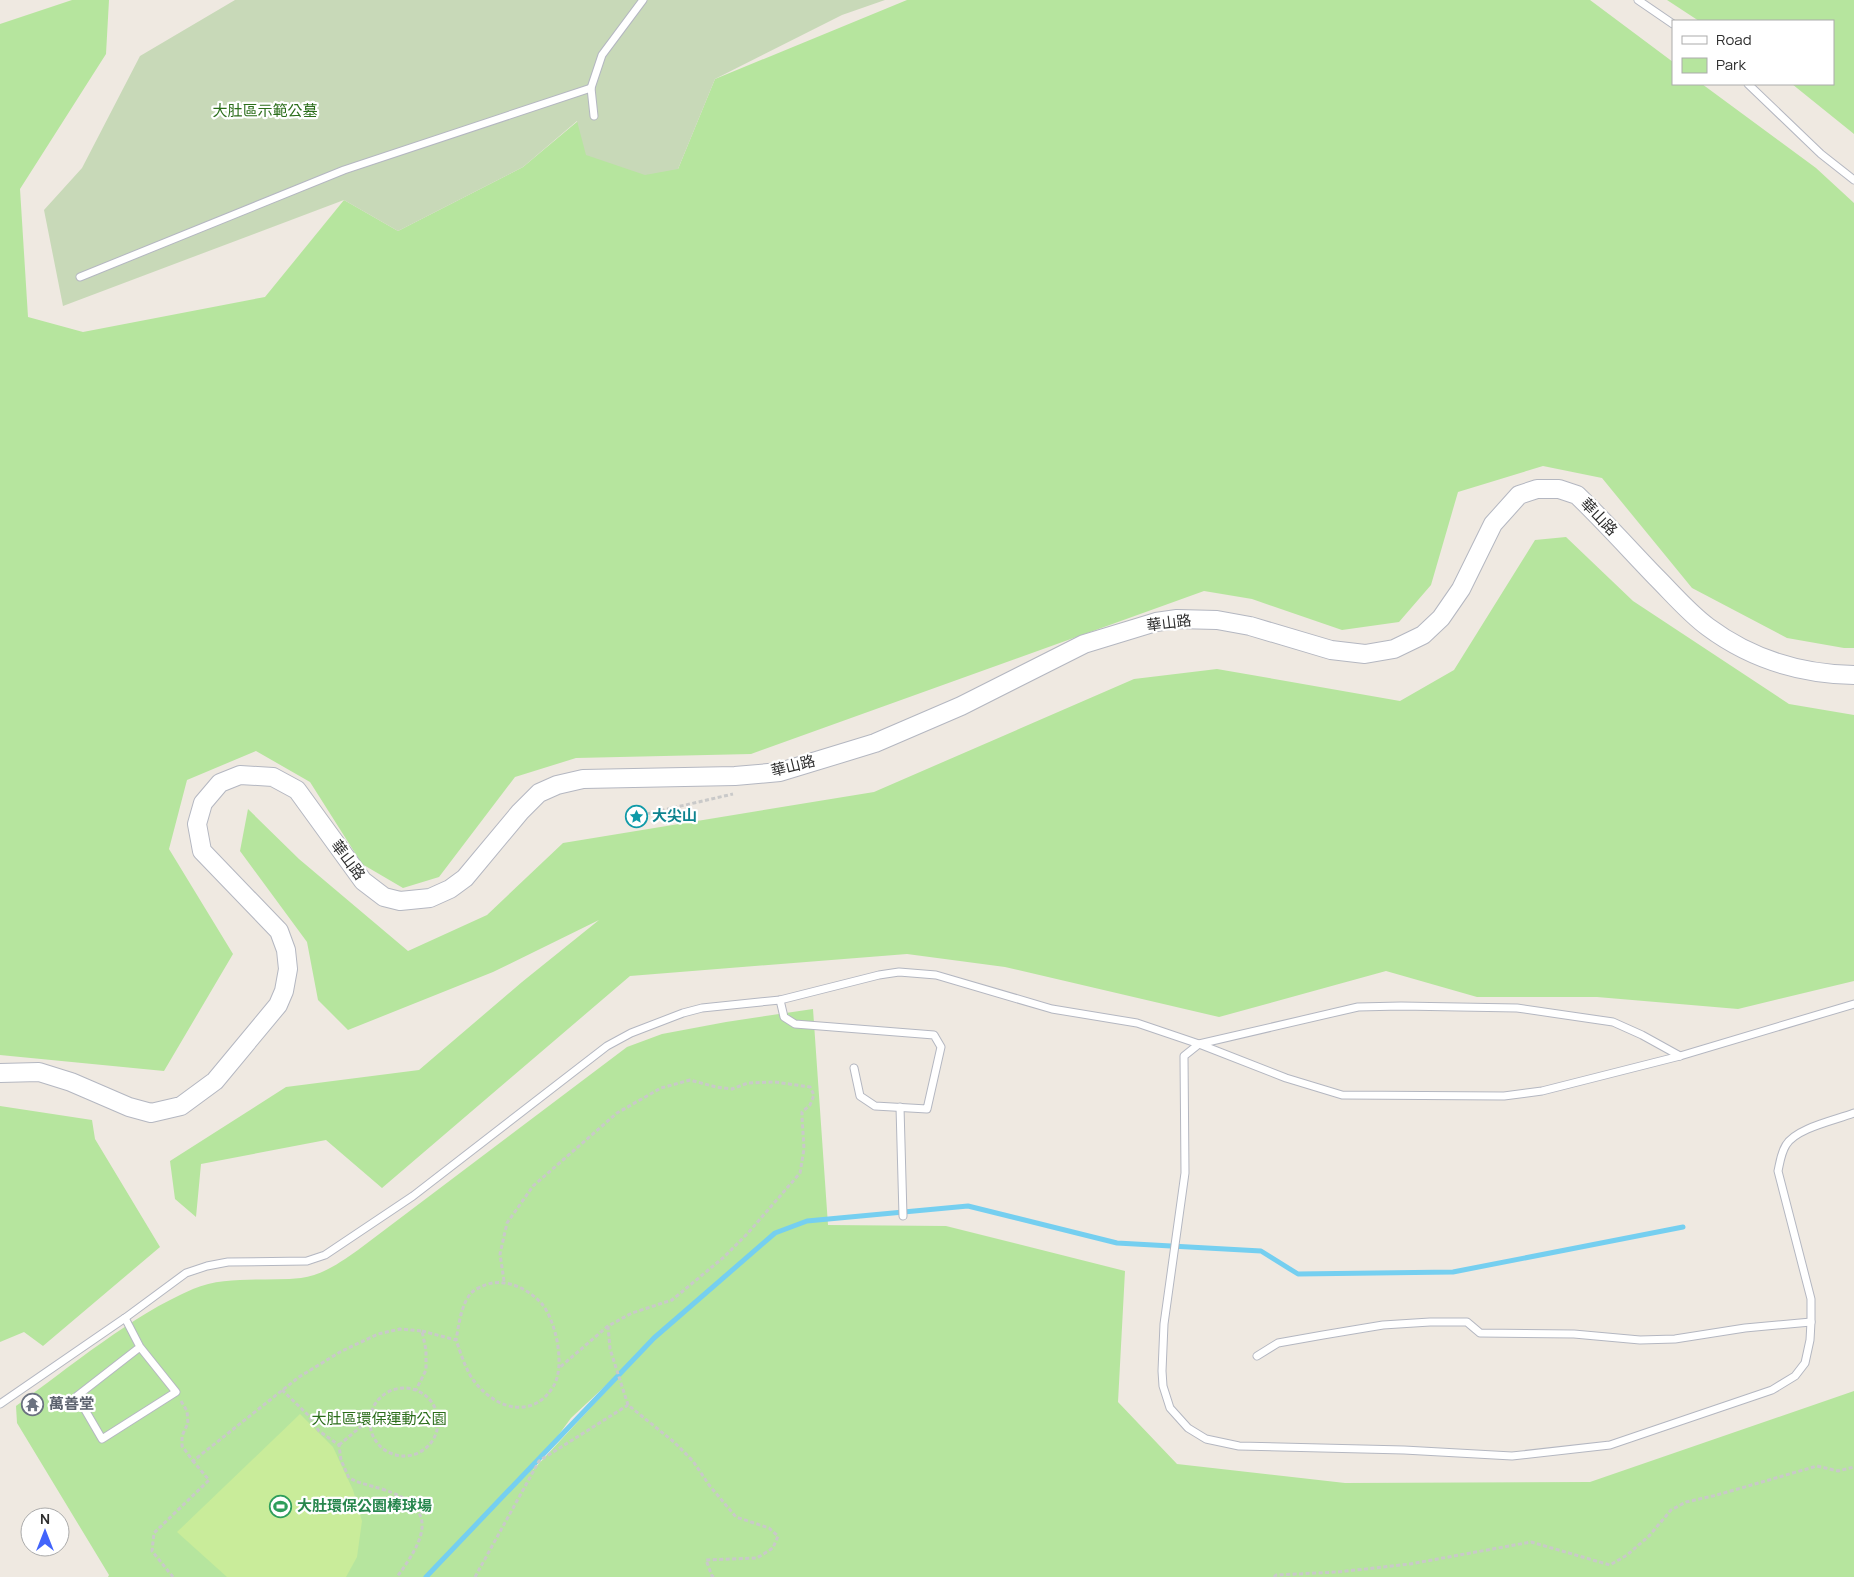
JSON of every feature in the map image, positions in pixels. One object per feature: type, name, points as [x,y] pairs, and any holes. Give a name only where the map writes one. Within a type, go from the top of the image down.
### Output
[{"type":"street","name":"華山路","points":[[0,1073],[39,1072],[71,1082],[128,1107],[152,1113],[180,1106],[215,1081],[278,1005],[284,991],[288,969],[286,950],[280,931],[202,851],[197,824],[204,803],[220,783],[240,775],[273,777],[297,790],[363,882],[384,897],[400,901],[430,898],[450,890],[465,878],[520,812],[539,793],[557,785],[583,779],[735,776],[780,772],[875,743],[961,706],[1084,644],[1156,622],[1177,619],[1217,620],[1250,626],[1331,650],[1365,654],[1394,649],[1423,635],[1441,618],[1462,589],[1493,524],[1519,495],[1537,489],[1559,489],[1577,495],[1679,602],[1708,627],[1733,643],[1776,663],[1827,675],[1854,676]]},
{"type":"lane","points":[[594,116],[591,88],[602,55],[643,0]]},
{"type":"lane","points":[[1638,0],[1672,23]]},
{"type":"lane","points":[[1749,85],[1821,154],[1854,180]]},
{"type":"lane","points":[[80,277],[344,170],[591,88]]},
{"type":"lane","points":[[0,1404],[125,1318],[186,1273],[228,1262],[307,1261],[325,1255],[413,1196],[607,1046],[631,1033],[682,1013],[702,1008],[780,1000],[879,975],[899,972],[936,975],[1052,1009],[1137,1024],[1200,1044],[1286,1078],[1342,1095],[1504,1096],[1525,1094],[1680,1056],[1854,1004]]},
{"type":"lane","points":[[780,1000],[784,1017],[795,1024],[934,1035],[941,1047],[927,1109],[875,1106],[860,1096],[854,1068]]},
{"type":"lane","points":[[1680,1056],[1642,1035],[1613,1022],[1517,1008],[1358,1007],[1200,1044],[1184,1056],[1185,1173],[1164,1324],[1162,1371],[1163,1386],[1170,1408],[1188,1428],[1206,1438],[1239,1446],[1404,1450],[1512,1456],[1610,1445],[1772,1390],[1795,1376],[1805,1363],[1810,1340],[1811,1322],[1811,1299],[1778,1171],[1780,1157],[1791,1138],[1802,1132],[1854,1113]]},
{"type":"lane","points":[[900,1107],[903,1216]]},
{"type":"lane","points":[[125,1318],[140,1347],[176,1392],[102,1439],[77,1396],[140,1347]]},
{"type":"lane","points":[[1257,1356],[1278,1343],[1383,1326],[1430,1322],[1466,1322],[1480,1333],[1574,1334],[1640,1340],[1675,1339],[1745,1328],[1811,1322]]},
{"type":"path","points":[[629,818],[742,792]]},
{"type":"path","points":[[504,1281],[500,1254],[507,1223],[533,1186],[617,1113],[661,1088],[690,1080],[732,1089],[748,1083],[775,1082],[810,1087],[814,1095],[810,1105],[802,1112],[804,1149],[800,1173],[760,1220],[724,1257],[672,1300],[632,1313],[608,1326],[559,1368]]},
{"type":"path","points":[[504,1281],[527,1291],[542,1304],[551,1319],[557,1340],[559,1368],[555,1385],[545,1398],[528,1407],[514,1408],[494,1400],[482,1390],[470,1375],[456,1340],[464,1305],[472,1291],[488,1283],[504,1281]]},
{"type":"path","points":[[608,1326],[610,1349],[628,1405],[674,1442],[693,1461],[709,1485],[736,1517],[769,1528],[778,1536],[773,1548],[757,1558],[706,1560],[714,1577]]},
{"type":"path","points":[[193,1461],[299,1377],[340,1352],[378,1334],[400,1329],[422,1331],[456,1340]]},
{"type":"path","points":[[416,1390],[426,1370],[426,1350],[422,1331]]},
{"type":"path","points":[[404,1388],[416,1390],[427,1396],[435,1406],[438,1418],[437,1431],[432,1442],[423,1450],[411,1455],[399,1455],[387,1451],[377,1443],[370,1419],[374,1407],[381,1397],[392,1390],[404,1388]]},
{"type":"path","points":[[282,1390],[308,1415],[319,1431],[338,1445],[341,1460],[349,1478],[362,1485],[382,1489],[399,1497],[414,1506],[422,1518],[422,1534],[412,1557],[397,1577]]},
{"type":"path","points":[[173,1577],[152,1551],[154,1533],[208,1480],[182,1446],[182,1436],[188,1423],[187,1411],[176,1392]]},
{"type":"path","points":[[475,1577],[539,1461],[628,1405]]},
{"type":"path","points":[[338,1445],[370,1419]]},
{"type":"path","points":[[1274,1577],[1276,1575],[1338,1572],[1410,1564],[1531,1542],[1610,1565],[1627,1555],[1649,1536],[1671,1510],[1686,1502],[1817,1466],[1838,1471],[1854,1467]]},
{"type":"green space","points":[[72,0],[109,0],[106,54],[20,189],[28,317],[83,332],[265,297],[344,200],[398,231],[523,167],[578,121],[678,169],[715,79],[907,0],[1590,0],[1672,61],[1672,85],[1703,85],[1816,168],[1854,203],[1854,648],[1787,638],[1692,588],[1602,478],[1543,466],[1458,492],[1431,585],[1399,622],[1342,630],[1252,599],[1204,591],[751,754],[576,758],[515,777],[439,877],[403,888],[362,864],[310,782],[256,751],[187,780],[169,849],[233,954],[164,1071],[0,1055],[0,24]]},
{"type":"green space","name":"大肚區示範公墓","points":[[235,0],[885,0],[842,15],[715,79],[678,169],[645,175],[586,155],[577,121],[523,167],[398,231],[344,200],[63,306],[44,210],[82,168],[140,56]]},
{"type":"green space","points":[[1667,0],[1854,0],[1854,134],[1793,85],[1834,85],[1834,20],[1697,20]]},
{"type":"green space","points":[[1566,537],[1633,601],[1789,704],[1854,715],[1854,981],[1738,1009],[1597,997],[1477,997],[1386,971],[1219,1017],[1005,967],[907,954],[630,976],[382,1188],[326,1140],[201,1164],[196,1217],[175,1199],[170,1161],[286,1087],[419,1070],[522,982],[599,920],[493,972],[348,1030],[318,1000],[307,942],[240,851],[248,809],[299,859],[408,951],[487,915],[563,843],[874,792],[1134,679],[1217,669],[1400,701],[1454,670],[1535,540]]},
{"type":"green space","name":"大肚區環保運動公園","points":[[813,1009],[828,1225],[946,1226],[1125,1271],[1118,1402],[1177,1464],[1345,1483],[1590,1482],[1854,1391],[1854,1577],[108,1577],[109,1575],[70,1511],[70,1507],[68,1507],[17,1423],[16,1406],[124,1327],[193,1289],[233,1280],[301,1278],[317,1274],[345,1259],[627,1047],[662,1034]],"holes":[[[634,1359],[635,1360],[533,1470],[571,1418]]]},
{"type":"green space","points":[[0,1106],[92,1120],[95,1139],[160,1247],[43,1346],[24,1332],[0,1342]]},
{"type":"green space","name":"大肚環保公園棒球場","points":[[300,1414],[333,1447],[353,1490],[362,1521],[357,1557],[346,1577],[227,1577],[177,1532]]},
{"type":"waterway","points":[[426,1577],[654,1338],[775,1233],[807,1221],[968,1206],[1117,1243],[1261,1251],[1298,1274],[1453,1272],[1683,1227]]},
{"type":"place","name":"大尖山","points":[[636,816]]},
{"type":"place","name":"萬善堂","points":[[33,1404]]},
{"type":"place","name":"大肚環保公園棒球場","points":[[281,1506]]}]
